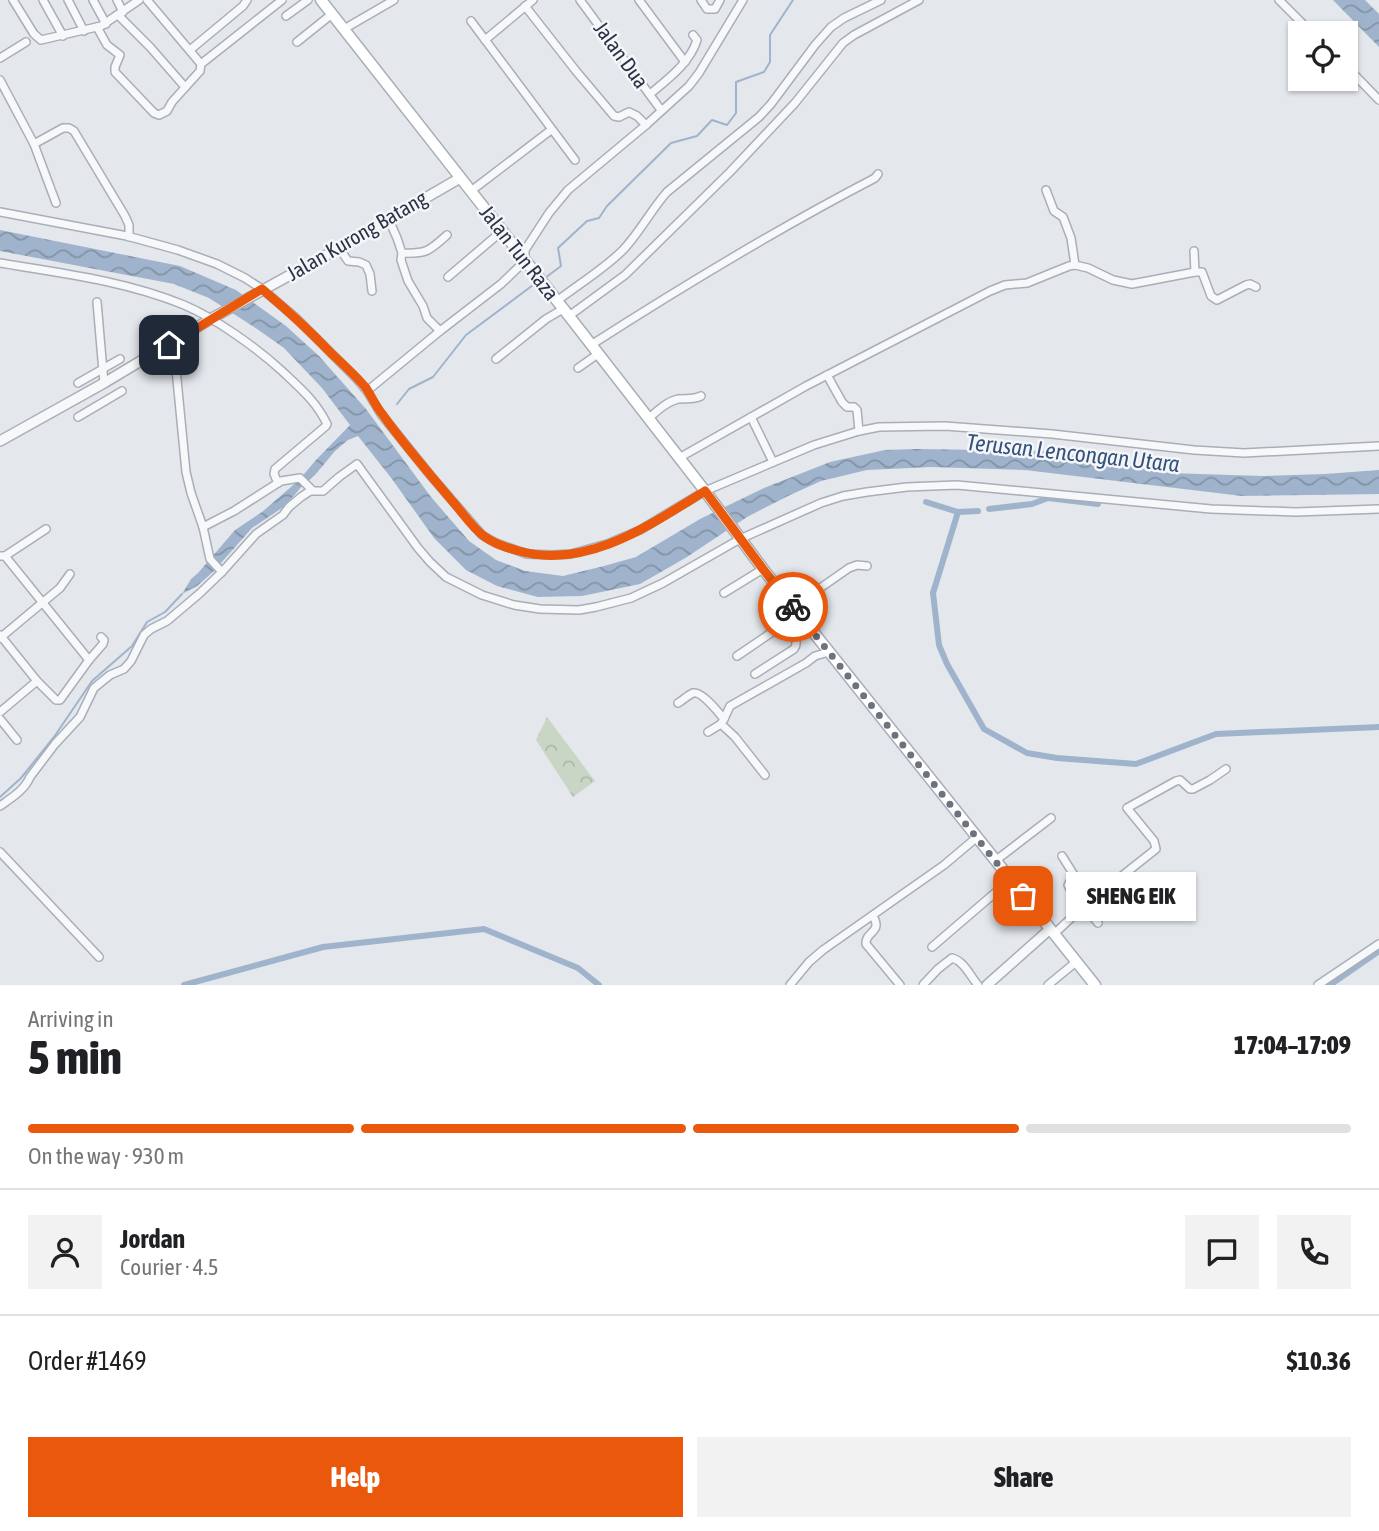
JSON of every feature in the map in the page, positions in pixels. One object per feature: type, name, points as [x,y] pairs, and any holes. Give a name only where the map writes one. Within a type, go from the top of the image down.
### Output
[{"type":"main road","name":"Jalan Tun Raza","points":[[322,1],[763,569],[1095,985]]},
{"type":"street","points":[[13,0],[38,39],[44,40],[106,24],[139,0]]},
{"type":"street","points":[[43,0],[63,36]]},
{"type":"street","points":[[68,0],[84,31]]},
{"type":"street","points":[[93,0],[106,24]]},
{"type":"street","points":[[117,0],[121,14],[185,86]]},
{"type":"street","points":[[147,0],[201,64]]},
{"type":"street","points":[[190,50],[247,0]]},
{"type":"street","points":[[97,27],[102,39],[120,55],[115,72],[159,115],[167,111],[200,71],[201,64],[282,0]]},
{"type":"street","points":[[286,16],[308,0]]},
{"type":"street","points":[[344,29],[394,0]]},
{"type":"street","points":[[485,40],[533,0]]},
{"type":"street","name":"Jalan Dua","points":[[580,0],[662,110]]},
{"type":"street","points":[[639,0],[685,62]]},
{"type":"street","points":[[701,0],[708,9],[715,9],[720,0]]},
{"type":"street","points":[[367,391],[501,284],[525,261],[525,250],[568,190],[689,86],[743,0]]},
{"type":"street","points":[[563,309],[634,237],[667,191],[759,117],[831,27],[881,0]]},
{"type":"street","points":[[496,359],[547,319],[625,275],[773,128],[843,43],[919,0]]},
{"type":"street","points":[[1279,0],[1299,21]]},
{"type":"street","points":[[525,6],[614,116],[619,117],[629,112],[646,125]]},
{"type":"street","points":[[297,42],[332,14]]},
{"type":"street","points":[[471,21],[575,160]]},
{"type":"street","points":[[650,94],[685,62],[696,44],[697,40],[693,35]]},
{"type":"street","points":[[0,58],[26,42]]},
{"type":"street","points":[[1358,78],[1379,100]]},
{"type":"street","points":[[1,82],[34,144],[56,203]]},
{"type":"street","points":[[34,144],[63,128],[75,131],[125,216],[129,225],[129,237]]},
{"type":"street","points":[[471,191],[551,130]]},
{"type":"street","points":[[591,345],[674,292],[878,174]]},
{"type":"street","name":"Jalan Kurong Batang","points":[[0,441],[460,178]]},
{"type":"street","points":[[1046,190],[1054,211],[1063,218],[1071,238],[1075,265]]},
{"type":"street","points":[[0,212],[129,237],[178,250],[217,264],[245,278],[295,317],[367,391],[381,414],[475,528],[488,539],[515,550],[538,555],[581,552],[607,544],[640,530],[705,491],[814,445],[859,431],[879,428],[945,426],[1244,453],[1379,446]]},
{"type":"street","points":[[389,219],[402,253],[401,260],[408,281],[427,318],[440,331]]},
{"type":"street","points":[[448,278],[502,231]]},
{"type":"street","points":[[402,253],[429,251],[447,235]]},
{"type":"street","points":[[339,248],[348,261],[366,265],[372,291]]},
{"type":"street","points":[[1194,251],[1199,272],[1211,296],[1217,300],[1246,285],[1256,287]]},
{"type":"street","points":[[0,263],[117,284],[158,296],[212,318],[265,356],[311,398],[327,422],[326,426],[275,469],[278,483]]},
{"type":"street","points":[[679,458],[827,375],[990,290],[1005,285],[1027,283],[1063,267],[1075,265],[1113,280],[1132,284],[1199,272],[1214,272]]},
{"type":"street","points":[[97,302],[104,383]]},
{"type":"street","points":[[169,345],[175,359],[186,472],[210,559],[221,570]]},
{"type":"street","points":[[578,368],[598,354]]},
{"type":"street","points":[[78,383],[120,359]]},
{"type":"street","points":[[827,375],[846,407],[854,407],[857,411],[859,431]]},
{"type":"street","points":[[78,417],[122,391]]},
{"type":"street","points":[[82,396],[91,410]]},
{"type":"street","points":[[648,419],[677,400],[701,396]]},
{"type":"street","points":[[751,417],[773,462]]},
{"type":"street","points":[[203,527],[286,479],[300,478],[309,488],[319,492],[358,465],[418,548],[446,577],[463,587],[514,606],[579,610],[631,598],[663,583],[739,538],[821,503],[877,490],[919,486],[967,486],[1143,504],[1253,511],[1379,509]]},
{"type":"street","points":[[0,806],[23,789],[55,744],[80,717],[94,688],[110,675],[124,669],[131,661],[144,635],[167,621],[256,534],[272,523],[309,488]]},
{"type":"street","points":[[46,529],[3,556],[89,660]]},
{"type":"street","points":[[737,656],[782,625],[796,610],[849,568],[867,566]]},
{"type":"street","points":[[724,593],[763,569]]},
{"type":"street","points":[[70,573],[60,588],[0,637],[56,700],[60,700],[103,644],[101,637]]},
{"type":"street","points":[[755,674],[797,645],[791,632],[782,625]]},
{"type":"street","points":[[708,732],[723,721],[730,706],[816,656],[829,652]]},
{"type":"street","points":[[0,712],[37,681]]},
{"type":"street","points":[[678,703],[693,693],[706,699],[765,775]]},
{"type":"street","points":[[0,719],[17,740]]},
{"type":"street","points":[[987,985],[1156,849],[1154,841],[1127,808],[1176,781],[1180,780],[1193,789],[1226,769]]},
{"type":"street","points":[[995,861],[1051,818]]},
{"type":"street","points":[[790,985],[823,950],[944,865],[976,838]]},
{"type":"street","points":[[0,852],[99,957]]},
{"type":"street","points":[[1062,856],[1074,875],[1068,885],[1098,923]]},
{"type":"street","points":[[932,947],[1010,880]]},
{"type":"street","points":[[873,916],[876,927],[866,938],[866,944],[900,985]]},
{"type":"street","points":[[1318,985],[1379,944]]},
{"type":"street","points":[[923,985],[951,958],[962,964],[973,983]]},
{"type":"street","points":[[1048,985],[1076,961]]},
{"type":"green space","points":[[547,717],[595,781],[573,797],[536,740]]},
{"type":"water","points":[[1333,0],[1365,0],[1379,14],[1379,47],[1358,26],[1358,21],[1354,21]]},
{"type":"water","points":[[0,230],[180,266],[236,290],[286,326],[319,356],[366,409],[431,497],[469,541],[496,560],[525,571],[563,576],[636,557],[700,519],[764,488],[830,462],[885,450],[1047,451],[1169,473],[1261,476],[1379,470],[1379,494],[1242,496],[1025,470],[931,467],[867,470],[821,481],[788,496],[747,517],[640,584],[582,596],[538,597],[497,586],[466,570],[434,538],[358,436],[348,440],[335,451],[285,506],[252,528],[213,572],[197,586],[182,594],[191,579],[235,530],[262,512],[299,480],[350,425],[322,388],[284,348],[209,298],[174,284],[0,251]]},
{"type":"waterway","points":[[545,278],[561,266],[558,248],[587,221],[599,218],[607,206],[671,143],[697,136],[712,120],[727,125],[736,113],[736,82],[764,72],[770,62],[770,35],[793,0]]},
{"type":"waterway","points":[[397,404],[409,389],[433,377],[466,335],[537,282]]},
{"type":"waterway","points":[[989,509],[1032,504],[1048,498],[1098,504]]},
{"type":"waterway","points":[[926,502],[958,512]]},
{"type":"waterway","points":[[978,511],[958,512],[933,593],[939,645],[984,729],[1027,753],[1136,764],[1216,734],[1379,727]]},
{"type":"waterway","points":[[0,797],[21,778],[54,737],[92,681],[132,646],[147,622],[165,612],[182,594]]},
{"type":"waterway","points":[[184,985],[323,947],[484,929],[578,968],[599,985]]},
{"type":"waterway","points":[[1330,985],[1379,951]]},
{"type":"way so far","points":[[793,607],[1023,896]]},
{"type":"place","name":"SHENG EIK","points":[[1023,896]]},
{"type":"route","points":[[169,345],[262,289],[295,317],[357,379],[381,414],[431,476],[475,528],[488,539],[527,554],[581,552],[640,530],[705,491],[793,607]]},
{"type":"water label","name":"Terusan Lencongan Utara","points":[[1073,453]]}]
